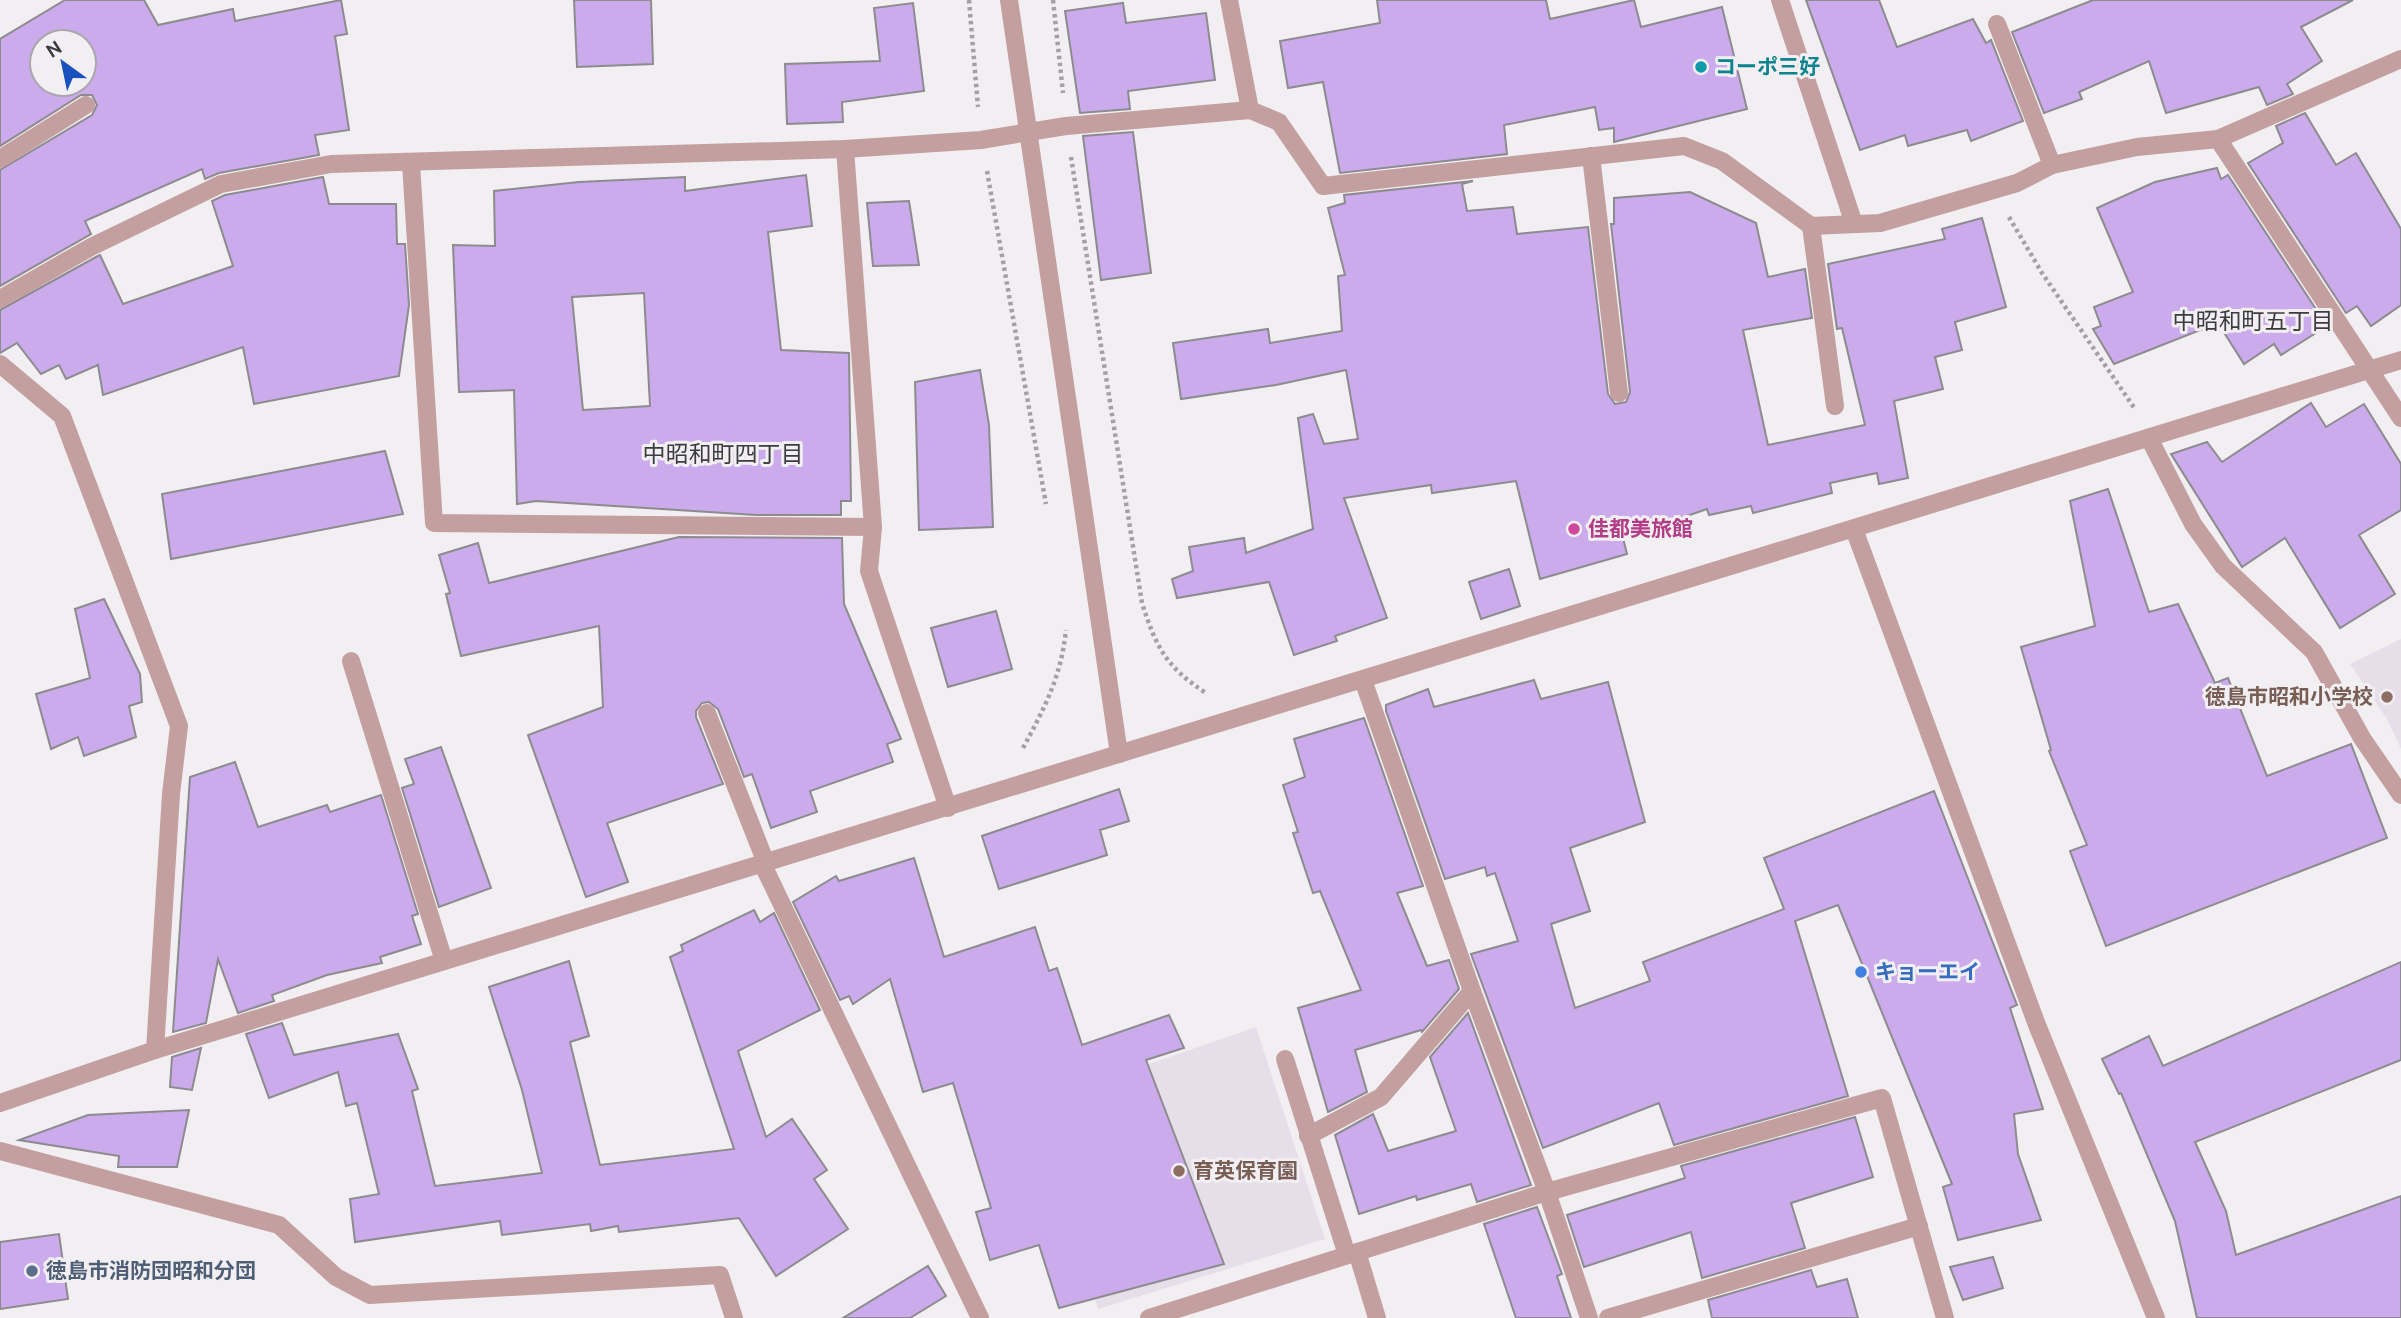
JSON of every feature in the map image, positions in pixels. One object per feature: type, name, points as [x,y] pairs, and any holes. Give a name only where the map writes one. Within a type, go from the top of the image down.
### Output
[{"type":"street","points":[[1009,0],[1119,754]]},
{"type":"street","points":[[1228,0],[1250,110]]},
{"type":"street","points":[[1780,0],[1854,224]]},
{"type":"street","points":[[1997,24],[2052,165]]},
{"type":"street","points":[[0,299],[91,247],[221,184],[331,164],[411,164],[845,149],[981,140],[1066,126],[1250,110],[1279,122],[1323,186],[1684,146],[1722,161],[1811,226],[1880,223],[2017,183],[2052,165],[2137,147],[2218,139],[2401,59]]},
{"type":"street","points":[[0,159],[86,105]]},
{"type":"street","points":[[2218,139],[2401,418]]},
{"type":"street","points":[[845,149],[873,527],[869,571],[948,808]]},
{"type":"street","points":[[1591,156],[1619,393]]},
{"type":"street","points":[[411,164],[434,523],[873,527]]},
{"type":"street","points":[[1811,226],[1835,406]]},
{"type":"street","points":[[0,1103],[155,1050],[2401,360]]},
{"type":"street","points":[[0,364],[62,416],[179,726],[171,794],[155,1050]]},
{"type":"street","points":[[2149,438],[2193,524],[2222,566],[2314,652],[2362,737],[2401,795]]},
{"type":"street","points":[[1854,529],[2037,1025],[2156,1318]]},
{"type":"street","points":[[351,660],[444,961]]},
{"type":"street","points":[[1363,680],[1472,992],[1547,1192],[1589,1318]]},
{"type":"street","points":[[707,713],[764,863],[980,1318]]},
{"type":"street","points":[[1308,1136],[1381,1097],[1472,992]]},
{"type":"street","points":[[1285,1059],[1308,1136],[1377,1318]]},
{"type":"street","points":[[1149,1318],[1547,1192],[1882,1098],[1945,1318]]},
{"type":"street","points":[[0,1151],[279,1225],[336,1276],[370,1295],[720,1275],[734,1318]]},
{"type":"street","points":[[1608,1318],[1919,1226]]},
{"type":"path","points":[[969,0],[981,140],[1048,513]]},
{"type":"path","points":[[1052,0],[1066,126],[1142,603],[1153,639],[1170,666],[1204,692],[1250,713]]},
{"type":"path","points":[[1992,190],[2042,273],[2138,414],[2149,438]]},
{"type":"path","points":[[1022,750],[1049,700],[1062,666],[1067,620]]},
{"type":"shaded area","name":"徳島市昭和小学校","points":[[2401,639],[2401,749],[2387,719],[2350,664]]},
{"type":"shaded area","name":"育英保育園","points":[[1256,1027],[1325,1239],[1098,1309],[1036,1103]]},
{"type":"building","points":[[65,0],[144,0],[158,25],[233,9],[235,21],[341,0],[347,34],[335,36],[349,130],[315,135],[319,155],[219,173],[205,179],[202,169],[85,221],[91,234],[0,286],[0,170],[92,115],[97,105],[94,98],[98,98],[98,28],[28,28],[28,98],[76,98],[0,146],[0,39]]},
{"type":"building","points":[[574,0],[651,0],[653,64],[577,67]]},
{"type":"building","points":[[1377,0],[1546,0],[1550,19],[1634,0],[1641,27],[1722,7],[1747,109],[1614,142],[1614,128],[1599,130],[1595,107],[1504,125],[1507,154],[1340,173],[1323,82],[1288,88],[1280,41],[1380,23]]},
{"type":"building","points":[[1806,0],[1879,0],[1897,47],[1973,19],[1986,43],[1991,40],[2023,121],[1971,141],[1967,130],[1908,146],[1905,135],[1860,150]]},
{"type":"building","points":[[2093,0],[2353,0],[2301,27],[2322,61],[2287,84],[2293,94],[2267,105],[2259,87],[2166,113],[2149,61],[2079,92],[2082,99],[2044,113],[2012,32]]},
{"type":"building","points":[[913,3],[924,91],[842,102],[843,122],[787,124],[785,64],[880,61],[874,8]]},
{"type":"building","points":[[1123,3],[1126,23],[1206,13],[1215,80],[1128,91],[1130,109],[1080,113],[1065,11]]},
{"type":"building","points":[[2305,113],[2336,165],[2356,153],[2401,229],[2401,305],[2371,326],[2357,306],[2346,313],[2248,163],[2283,143],[2276,126]]},
{"type":"building","points":[[1133,132],[1151,273],[1101,280],[1083,136]]},
{"type":"building","points":[[2217,168],[2221,179],[2228,175],[2327,326],[2281,355],[2274,344],[2244,364],[2218,323],[2114,364],[2093,329],[2101,326],[2094,307],[2133,292],[2097,208],[2155,182]]},
{"type":"building","points":[[806,175],[812,226],[768,232],[781,350],[849,353],[851,501],[841,501],[841,515],[756,515],[536,501],[517,504],[514,390],[459,392],[453,245],[495,246],[494,191],[579,182],[685,177],[685,191]],"holes":[[[644,293],[650,406],[583,410],[572,297]]]},
{"type":"building","points":[[323,177],[329,204],[396,204],[397,244],[405,244],[409,305],[399,376],[254,404],[243,347],[103,395],[98,365],[66,379],[59,365],[41,374],[17,343],[0,353],[0,310],[96,257],[100,255],[123,304],[233,266],[212,201],[225,195]]},
{"type":"building","points":[[1473,181],[1462,184],[1467,211],[1513,207],[1517,234],[1588,227],[1608,394],[1615,404],[1626,402],[1630,392],[1611,224],[1614,224],[1614,198],[1690,192],[1756,223],[1768,277],[1805,269],[1812,318],[1743,330],[1768,445],[1865,425],[1842,328],[1837,329],[1828,264],[1945,239],[1942,229],[1982,218],[2006,307],[1955,322],[1962,350],[1935,357],[1943,389],[1894,401],[1908,478],[1879,484],[1877,473],[1830,483],[1832,493],[1753,513],[1751,506],[1709,515],[1707,509],[1623,538],[1627,554],[1540,579],[1516,481],[1432,493],[1431,485],[1344,498],[1387,618],[1335,636],[1337,641],[1294,655],[1269,582],[1177,598],[1172,579],[1193,571],[1189,547],[1244,538],[1246,553],[1313,529],[1298,418],[1313,414],[1324,444],[1358,439],[1346,370],[1276,385],[1181,399],[1173,343],[1268,329],[1270,343],[1342,331],[1338,276],[1345,275],[1328,208],[1345,203],[1344,195]]},
{"type":"building","points":[[909,201],[919,265],[873,266],[867,203]]},
{"type":"building","points":[[980,370],[989,425],[993,527],[919,530],[915,382]]},
{"type":"building","points":[[2311,403],[2326,427],[2364,404],[2401,464],[2401,510],[2359,535],[2395,594],[2340,628],[2285,538],[2242,567],[2171,454],[2207,442],[2222,462]]},
{"type":"building","points":[[385,451],[403,514],[171,559],[162,494]]},
{"type":"building","points":[[2108,489],[2149,612],[2178,604],[2215,683],[2228,678],[2267,776],[2351,744],[2387,838],[2106,946],[2070,851],[2087,845],[2049,751],[2051,750],[2021,647],[2095,626],[2070,501]]},
{"type":"building","points":[[679,537],[842,538],[844,604],[901,739],[887,744],[893,762],[810,791],[817,812],[771,828],[752,774],[744,777],[718,709],[709,702],[702,703],[696,711],[696,717],[723,784],[607,823],[628,882],[586,897],[528,735],[603,707],[599,626],[461,656],[446,594],[450,593],[439,555],[478,543],[489,583]]},
{"type":"building","points":[[1509,569],[1520,606],[1481,619],[1469,582]]},
{"type":"building","points":[[104,599],[140,674],[142,702],[129,706],[136,737],[84,756],[78,737],[51,749],[36,694],[90,678],[75,609]]},
{"type":"building","points":[[996,611],[1012,669],[948,687],[931,628]]},
{"type":"building","points":[[1534,680],[1541,699],[1608,682],[1645,822],[1570,848],[1590,911],[1551,924],[1575,1008],[1650,981],[1643,962],[1784,909],[1764,858],[1934,791],[2017,1005],[2010,1008],[2043,1109],[2014,1114],[2018,1154],[2041,1220],[1958,1240],[1943,1187],[1952,1184],[1838,905],[1795,921],[1848,1096],[1674,1145],[1659,1103],[1543,1148],[1471,954],[1518,941],[1495,873],[1487,876],[1485,867],[1445,879],[1386,711],[1386,705],[1428,689],[1434,707]]},
{"type":"building","points":[[1364,718],[1423,886],[1397,893],[1427,966],[1449,960],[1459,989],[1422,1032],[1421,1030],[1355,1050],[1367,1092],[1328,1112],[1298,1008],[1361,990],[1320,891],[1313,893],[1293,833],[1298,832],[1283,785],[1305,777],[1294,739]]},
{"type":"building","points":[[441,747],[491,888],[439,907],[402,788],[414,784],[405,759]]},
{"type":"building","points":[[235,762],[258,827],[327,805],[330,812],[381,795],[418,914],[412,916],[421,944],[380,957],[382,963],[327,975],[272,995],[274,1001],[238,1013],[218,959],[206,1023],[173,1032],[190,777]]},
{"type":"building","points":[[1119,789],[1129,821],[1100,830],[1107,855],[999,889],[982,836]]},
{"type":"building","points":[[914,858],[944,957],[1035,927],[1049,971],[1057,968],[1082,1045],[1169,1015],[1184,1048],[1146,1060],[1224,1264],[1059,1308],[1039,1245],[990,1260],[976,1212],[991,1208],[953,1083],[923,1092],[890,979],[853,1004],[849,996],[840,1000],[793,902],[836,876],[839,881]]},
{"type":"building","points":[[754,910],[760,922],[774,913],[820,1010],[738,1051],[766,1137],[792,1119],[827,1170],[814,1179],[848,1229],[776,1276],[739,1218],[619,1232],[618,1226],[591,1231],[590,1224],[502,1235],[500,1221],[355,1242],[350,1199],[379,1194],[357,1103],[346,1106],[338,1072],[269,1098],[246,1034],[282,1023],[294,1055],[398,1034],[418,1089],[412,1091],[435,1186],[542,1173],[522,1090],[489,987],[569,961],[589,1036],[570,1042],[600,1165],[734,1149],[670,957],[683,951],[681,945]]},
{"type":"building","points":[[2401,962],[2401,1060],[2195,1142],[2226,1211],[2236,1255],[2401,1196],[2401,1318],[2197,1318],[2175,1221],[2121,1093],[2119,1094],[2102,1059],[2149,1036],[2163,1066]]},
{"type":"building","points":[[1468,1013],[1531,1185],[1477,1202],[1471,1184],[1417,1200],[1416,1196],[1359,1214],[1335,1135],[1373,1114],[1388,1151],[1456,1131],[1430,1057]]},
{"type":"building","points":[[201,1048],[192,1090],[170,1087],[172,1057]]},
{"type":"building","points":[[189,1110],[177,1167],[118,1167],[119,1156],[19,1140],[88,1115]]},
{"type":"building","points":[[1855,1117],[1873,1177],[1791,1203],[1805,1248],[1702,1278],[1691,1232],[1584,1267],[1567,1215],[1685,1178],[1681,1166]]},
{"type":"building","points":[[1537,1207],[1562,1274],[1557,1276],[1571,1318],[1516,1318],[1484,1224]]},
{"type":"building","name":"徳島市消防団昭和分団","points":[[59,1234],[68,1299],[0,1309],[0,1242]]},
{"type":"building","points":[[1993,1257],[2003,1288],[1963,1300],[1950,1267]]},
{"type":"building","points":[[928,1266],[946,1296],[910,1318],[843,1318]]},
{"type":"building","points":[[1811,1270],[1817,1287],[1847,1279],[1858,1318],[1712,1318],[1708,1300]]},
{"type":"place","name":"コーポ三好","points":[[1701,67]]},
{"type":"place","name":"佳都美旅館","points":[[1574,529]]},
{"type":"place","name":"徳島市昭和小学校","points":[[2387,697]]},
{"type":"place","name":"キョーエイ","points":[[1861,972]]},
{"type":"place","name":"育英保育園","points":[[1179,1171]]},
{"type":"place","name":"徳島市消防団昭和分団","points":[[32,1271]]},
{"type":"district","name":"中昭和町五丁目","points":[[2253,321]]},
{"type":"district","name":"中昭和町四丁目","points":[[723,454]]}]
